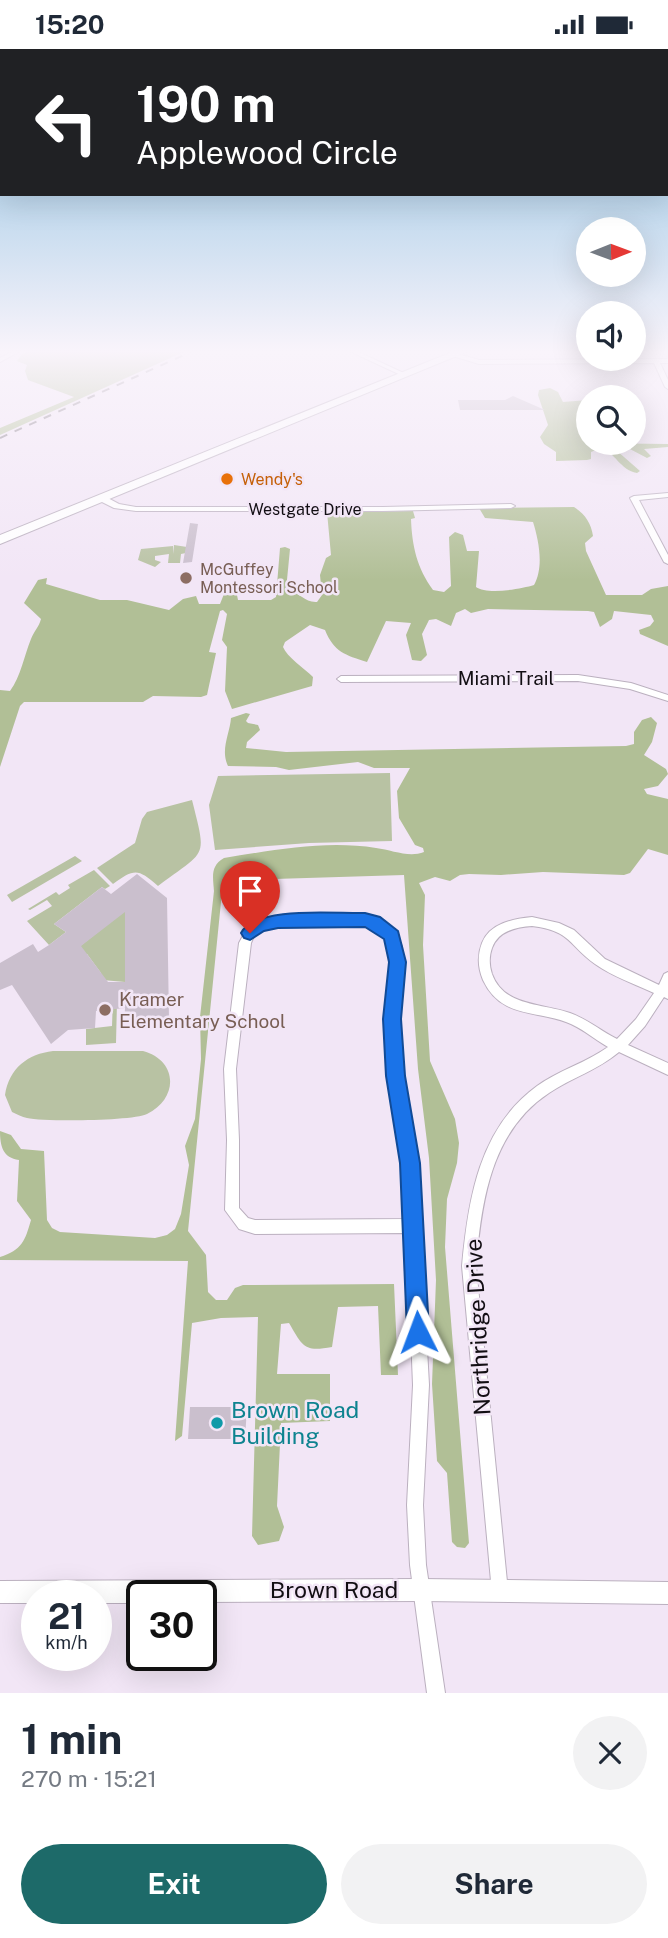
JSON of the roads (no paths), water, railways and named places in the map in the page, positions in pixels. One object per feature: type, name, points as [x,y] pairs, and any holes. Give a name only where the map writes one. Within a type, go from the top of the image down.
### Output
[{"type":"highway","points":[[0,540],[277,427]]},
{"type":"street","points":[[668,495],[634,498],[668,562]]},
{"type":"street","name":"Westgate Drive","points":[[101,498],[117,506],[136,509],[511,506]]},
{"type":"street","name":"Miami Trail","points":[[341,679],[579,678],[631,686],[668,698]]},
{"type":"street","points":[[413,1226],[255,1227],[244,1224],[232,1210],[230,1069],[234,1023],[245,943],[250,933],[259,926],[278,921],[365,920],[374,922],[392,936],[397,962],[392,1019],[396,1076],[410,1163],[421,1385],[415,1505],[419,1590],[436,1693]]},
{"type":"street","points":[[665,993],[601,962],[569,932],[554,925],[533,921],[513,923],[498,930],[489,942],[484,957],[487,976],[501,996],[514,1005],[579,1021],[601,1037],[668,1069]]},
{"type":"street","name":"Northridge Drive","points":[[500,1592],[469,1266],[472,1218],[488,1160],[510,1120],[538,1092],[601,1059],[619,1045],[665,993],[668,977]]},
{"type":"street","name":"Brown Road","points":[[0,1593],[419,1590],[668,1593]]},
{"type":"railway","points":[[0,438],[25,427]]},
{"type":"place","name":"Wendy's","points":[[227,479]]},
{"type":"place","name":"McGuffey Montessori School","points":[[186,578]]},
{"type":"place","name":"Kramer Elementary School","points":[[105,1010]]},
{"type":"place","name":"Brown Road Building","points":[[217,1423]]}]
